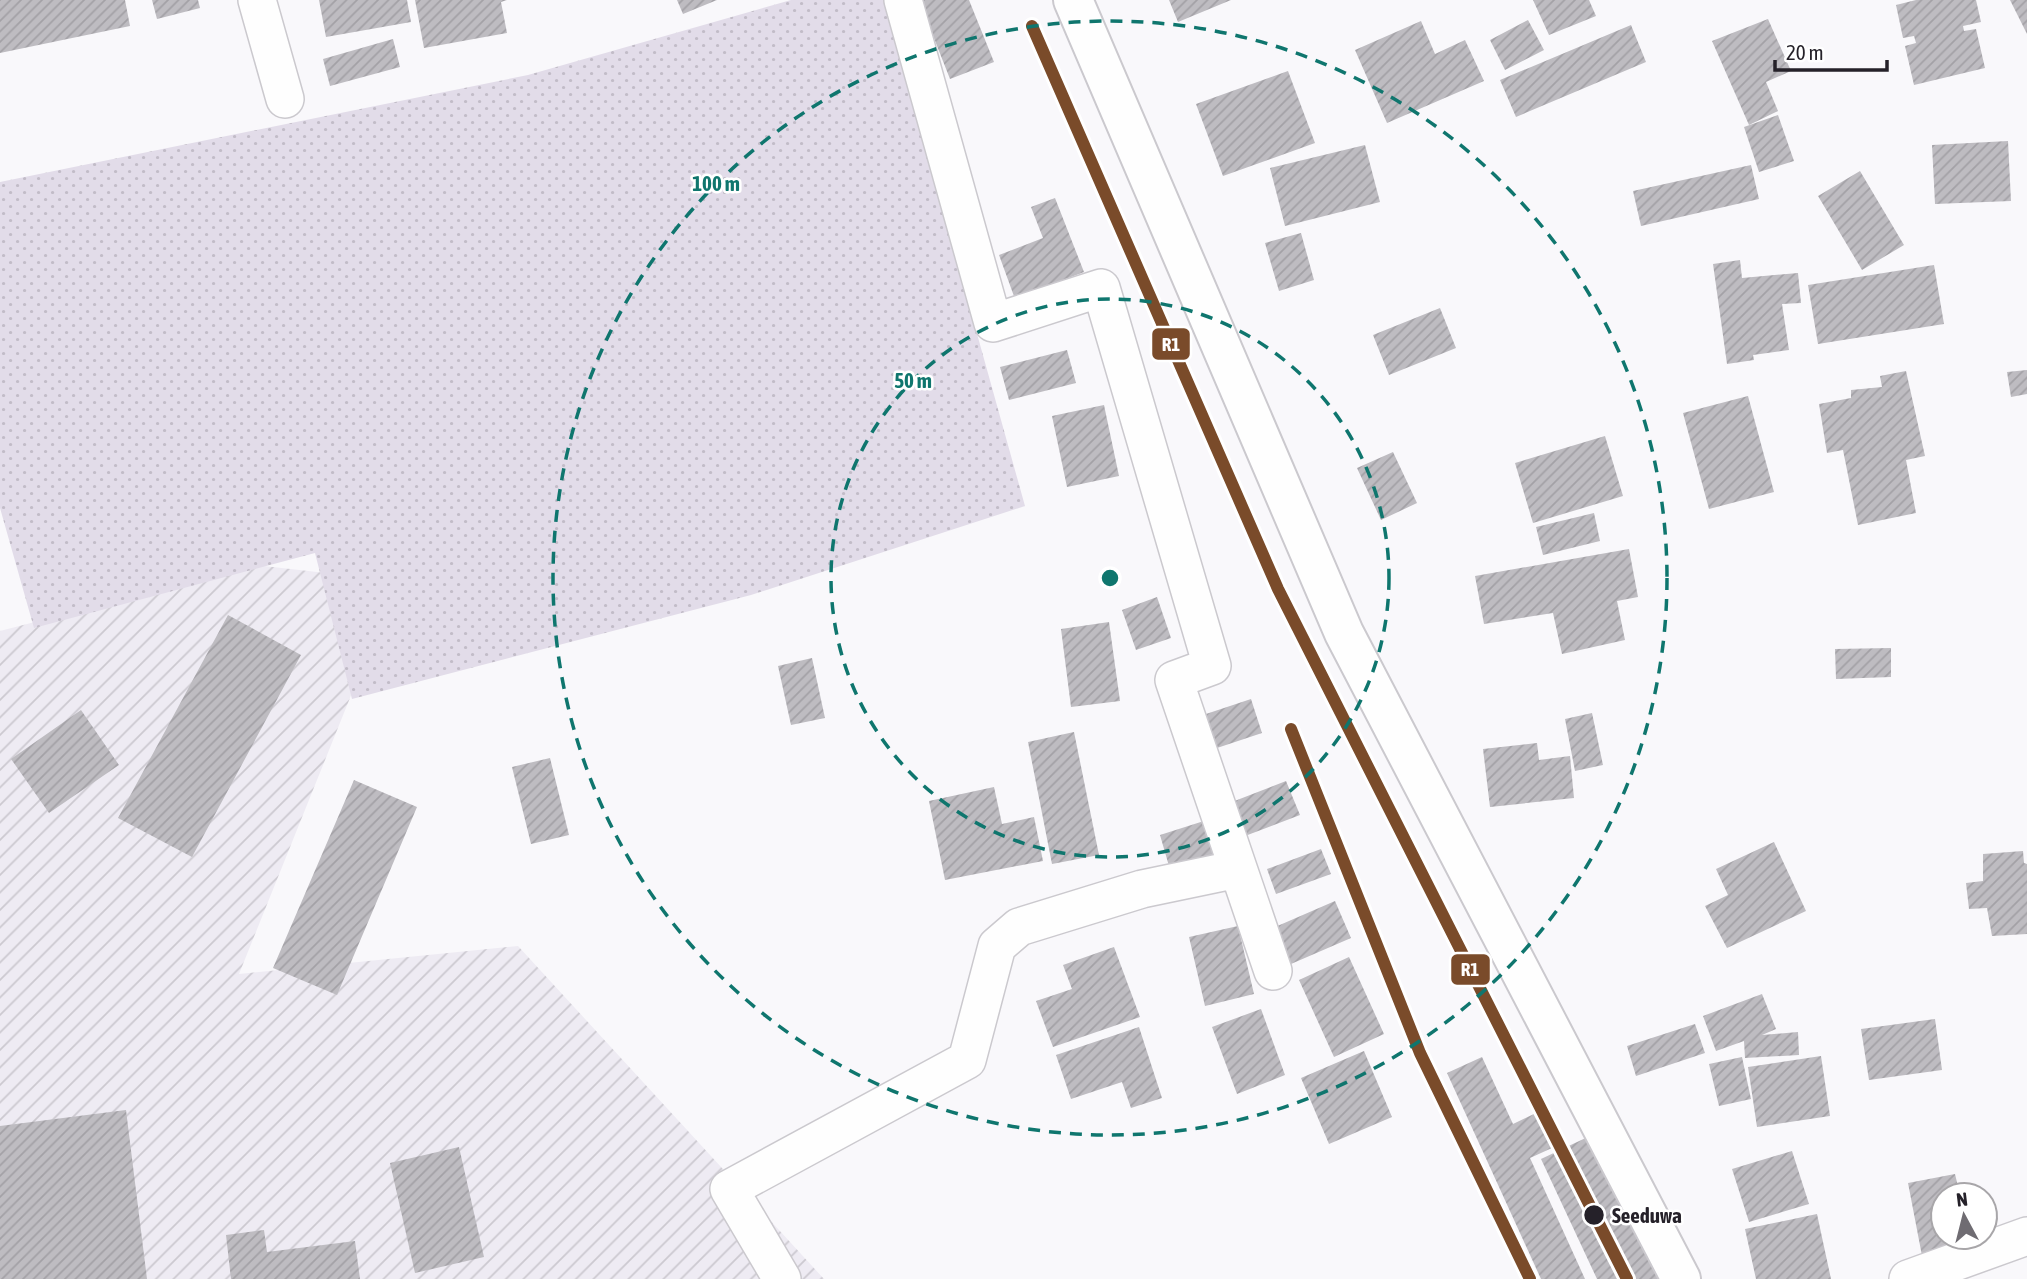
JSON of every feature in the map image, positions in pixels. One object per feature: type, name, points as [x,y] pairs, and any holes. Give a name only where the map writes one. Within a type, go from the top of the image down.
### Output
[{"type":"street","points":[[257,0],[285,99]]},
{"type":"street","points":[[902,0],[993,323],[1101,288],[1212,666],[1174,680],[1273,971]]},
{"type":"street","points":[[1073,0],[1344,633],[1681,1279]]},
{"type":"street","points":[[782,1279],[729,1189],[967,1060],[996,946],[1019,927],[1142,889],[1238,869]]},
{"type":"street","points":[[1908,1279],[2027,1236]]},
{"type":"shaded area","points":[[791,0],[884,0],[1025,506],[751,595],[352,699],[315,553],[34,628],[0,508],[0,182],[528,75]]},
{"type":"shaded area","points":[[255,565],[397,581],[239,974],[518,946],[824,1279],[0,1279],[0,631]]},
{"type":"building","points":[[0,0],[125,0],[130,26],[0,53]]},
{"type":"building","points":[[152,0],[198,0],[200,8],[157,19]]},
{"type":"building","points":[[319,0],[407,0],[411,22],[326,37]]},
{"type":"building","points":[[415,0],[507,0],[501,2],[507,33],[424,48]]},
{"type":"building","points":[[677,0],[717,0],[683,14]]},
{"type":"building","points":[[919,0],[969,0],[994,62],[950,79]]},
{"type":"building","points":[[1169,0],[1231,0],[1178,22]]},
{"type":"building","points":[[1533,0],[1589,0],[1596,16],[1549,35]]},
{"type":"building","points":[[1916,0],[1976,0],[1981,22],[1963,26],[1964,31],[1976,29],[1985,68],[1914,85],[1905,46],[1916,43],[1914,36],[1903,38],[1896,5]]},
{"type":"building","points":[[2010,0],[2027,0],[2027,34]]},
{"type":"building","points":[[1768,19],[1791,71],[1766,82],[1778,111],[1749,125],[1712,41]]},
{"type":"building","points":[[1528,20],[1544,50],[1505,70],[1490,40]]},
{"type":"building","points":[[1421,21],[1435,54],[1465,40],[1484,81],[1387,123],[1355,50]]},
{"type":"building","points":[[1631,25],[1646,62],[1516,117],[1500,80]]},
{"type":"building","points":[[393,39],[400,67],[330,86],[323,59]]},
{"type":"building","points":[[1288,71],[1315,143],[1223,176],[1196,104]]},
{"type":"building","points":[[1778,115],[1794,161],[1759,172],[1744,127]]},
{"type":"building","points":[[2008,141],[2011,201],[1935,204],[1932,145]]},
{"type":"building","points":[[1365,145],[1380,202],[1285,226],[1270,168]]},
{"type":"building","points":[[1751,165],[1759,199],[1641,226],[1633,191]]},
{"type":"building","points":[[1860,171],[1904,245],[1862,270],[1818,196]]},
{"type":"building","points":[[1055,198],[1084,272],[1015,299],[999,255],[1043,238],[1031,207]]},
{"type":"building","points":[[1301,233],[1314,280],[1279,291],[1265,243]]},
{"type":"building","points":[[1740,260],[1742,278],[1798,273],[1801,303],[1782,304],[1789,350],[1753,355],[1754,360],[1727,364],[1713,264]]},
{"type":"building","points":[[1934,265],[1944,324],[1818,344],[1808,285]]},
{"type":"building","points":[[1440,308],[1456,348],[1389,375],[1373,335]]},
{"type":"building","points":[[1067,350],[1076,383],[1009,400],[1000,367]]},
{"type":"building","points":[[2027,370],[2027,394],[2011,397],[2007,372]]},
{"type":"building","points":[[1906,371],[1925,456],[1906,460],[1916,513],[1858,525],[1843,450],[1827,453],[1819,404],[1851,398],[1851,390],[1882,387],[1880,376]]},
{"type":"building","points":[[1748,396],[1774,492],[1709,509],[1683,413]]},
{"type":"building","points":[[1104,405],[1119,476],[1067,487],[1052,416]]},
{"type":"building","points":[[1605,436],[1623,496],[1533,523],[1515,463]]},
{"type":"building","points":[[1393,452],[1417,503],[1381,520],[1357,468]]},
{"type":"building","points":[[1594,513],[1600,541],[1543,555],[1536,527]]},
{"type":"building","points":[[1629,549],[1638,597],[1617,601],[1625,640],[1562,654],[1553,613],[1484,624],[1475,576]]},
{"type":"building","points":[[1157,597],[1171,638],[1136,650],[1122,610]]},
{"type":"building","points":[[228,615],[301,655],[192,857],[118,818]]},
{"type":"building","points":[[1109,622],[1120,701],[1071,707],[1061,629]]},
{"type":"building","points":[[1891,648],[1891,677],[1836,679],[1835,649]]},
{"type":"building","points":[[812,658],[825,718],[791,725],[778,666]]},
{"type":"building","points":[[1251,699],[1262,733],[1208,751],[1197,717]]},
{"type":"building","points":[[81,710],[119,765],[49,813],[11,759]]},
{"type":"building","points":[[1592,713],[1603,765],[1575,771],[1565,719]]},
{"type":"building","points":[[1074,732],[1099,855],[1052,864],[1028,742]]},
{"type":"building","points":[[1537,743],[1539,760],[1570,756],[1574,798],[1490,807],[1483,749]]},
{"type":"building","points":[[550,758],[569,835],[531,844],[512,767]]},
{"type":"building","points":[[354,780],[417,807],[337,995],[273,968]]},
{"type":"building","points":[[1286,781],[1300,815],[1245,836],[1232,802]]},
{"type":"building","points":[[994,787],[1002,824],[1034,817],[1043,861],[945,880],[929,801]]},
{"type":"building","points":[[1207,820],[1219,858],[1171,873],[1160,835]]},
{"type":"building","points":[[1774,842],[1806,911],[1727,948],[1705,906],[1728,895],[1716,869]]},
{"type":"building","points":[[1321,849],[1331,874],[1276,894],[1267,869]]},
{"type":"building","points":[[2023,851],[2024,863],[2027,864],[2027,934],[1992,936],[1987,908],[1969,909],[1966,883],[1983,881],[1983,854]]},
{"type":"building","points":[[1335,901],[1351,938],[1284,967],[1268,930]]},
{"type":"building","points":[[1238,926],[1254,994],[1205,1006],[1189,937]]},
{"type":"building","points":[[1114,947],[1140,1017],[1053,1047],[1036,1001],[1072,989],[1063,965]]},
{"type":"building","points":[[1349,957],[1384,1034],[1334,1057],[1299,980]]},
{"type":"building","points":[[1762,994],[1776,1029],[1762,1035],[1798,1032],[1799,1055],[1745,1058],[1744,1041],[1716,1051],[1703,1016]]},
{"type":"building","points":[[1261,1009],[1285,1075],[1237,1094],[1212,1027]]},
{"type":"building","points":[[1935,1019],[1942,1070],[1869,1080],[1861,1029]]},
{"type":"building","points":[[1695,1024],[1705,1053],[1636,1076],[1627,1046]]},
{"type":"building","points":[[1139,1027],[1162,1098],[1131,1108],[1122,1082],[1071,1099],[1056,1055]]},
{"type":"building","points":[[1364,1051],[1392,1117],[1329,1144],[1301,1078]]},
{"type":"building","points":[[1821,1056],[1830,1116],[1757,1127],[1748,1067]]},
{"type":"building","points":[[1482,1057],[1513,1124],[1536,1113],[1552,1148],[1530,1158],[1585,1279],[1541,1279],[1447,1073]]},
{"type":"building","points":[[1742,1057],[1751,1099],[1719,1106],[1709,1064]]},
{"type":"building","points":[[126,1110],[147,1279],[0,1279],[0,1126]]},
{"type":"building","name":"Seeduwa","points":[[1592,1135],[1659,1279],[1597,1279],[1541,1159]]},
{"type":"building","points":[[459,1147],[484,1257],[415,1273],[390,1163]]},
{"type":"building","points":[[1792,1151],[1809,1204],[1749,1222],[1732,1169]]},
{"type":"building","points":[[1955,1174],[1957,1181],[1929,1181],[1929,1251],[1971,1251],[1923,1261],[1908,1183]]},
{"type":"building","points":[[1817,1214],[1831,1279],[1756,1279],[1745,1229]]},
{"type":"building","points":[[264,1230],[267,1252],[355,1241],[360,1279],[231,1279],[226,1235]]},
{"type":"transit line","name":"R1","points":[[1032,26],[1278,589],[1627,1279]]},
{"type":"transit line","name":"R1","points":[[1291,729],[1420,1053],[1530,1279]]},
{"type":"place","name":"Seeduwa","points":[[1594,1215]]}]
